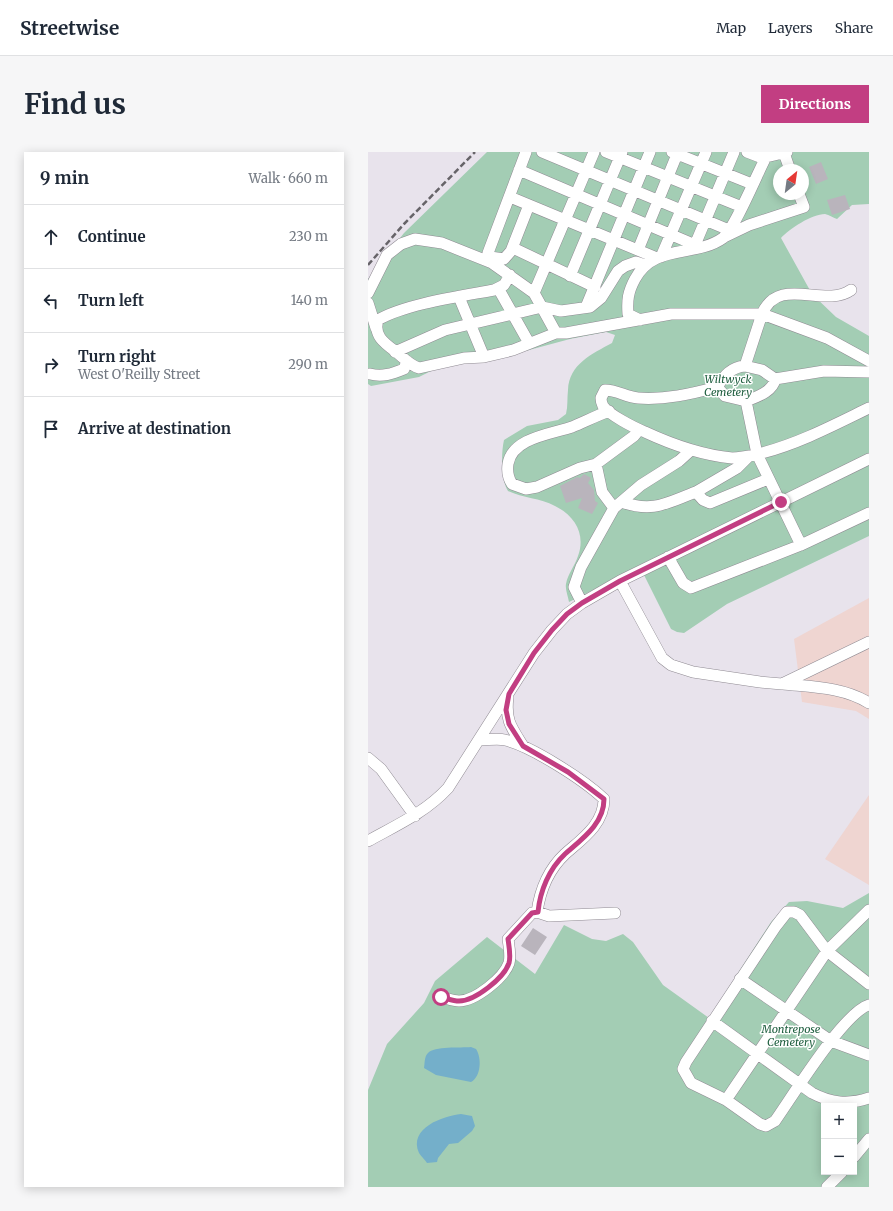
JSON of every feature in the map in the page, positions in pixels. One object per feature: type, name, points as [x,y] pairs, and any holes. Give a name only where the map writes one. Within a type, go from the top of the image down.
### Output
[{"type":"street","points":[[491,260],[488,253],[526,152]]},
{"type":"street","points":[[542,152],[682,210],[704,220],[727,234]]},
{"type":"street","points":[[534,293],[594,152]]},
{"type":"street","points":[[606,152],[621,155],[644,168],[742,207]]},
{"type":"street","points":[[586,307],[650,152]]},
{"type":"street","points":[[659,257],[671,235],[706,152]]},
{"type":"street","points":[[697,246],[704,220],[734,152]]},
{"type":"street","points":[[747,152],[760,157],[765,154],[786,153],[789,164]]},
{"type":"street","points":[[638,250],[668,177],[676,153],[752,184]]},
{"type":"street","points":[[727,234],[742,207],[765,154]]},
{"type":"street","points":[[570,276],[621,155]]},
{"type":"street","points":[[519,170],[697,246]]},
{"type":"street","points":[[510,197],[638,250],[659,257]]},
{"type":"street","points":[[640,320],[628,314],[627,298],[645,264],[659,257],[697,246],[749,225],[804,207],[801,200]]},
{"type":"street","points":[[491,260],[504,259],[512,248],[529,205]]},
{"type":"street","points":[[368,293],[387,255],[401,244],[414,239],[442,243],[491,260],[534,293],[556,333]]},
{"type":"street","points":[[512,248],[570,276],[595,286]]},
{"type":"street","points":[[395,352],[445,330],[542,307],[562,311],[590,307],[601,298],[610,280],[625,266],[636,262],[645,264]]},
{"type":"street","points":[[376,328],[378,320],[387,315],[498,288],[504,285],[510,275]]},
{"type":"street","points":[[498,288],[529,343]]},
{"type":"street","points":[[745,366],[762,314],[766,306],[775,297],[781,295],[802,294],[836,297],[844,295],[851,290]]},
{"type":"street","points":[[460,297],[484,357]]},
{"type":"street","points":[[368,303],[379,337],[386,346],[406,361],[419,368],[464,358],[484,357],[513,350],[556,333],[566,333],[671,314],[762,314],[827,338],[869,361]]},
{"type":"street","points":[[370,374],[380,376],[404,369],[406,361]]},
{"type":"street","points":[[869,372],[824,371],[775,379],[762,370],[738,366],[730,371],[717,387],[665,398],[636,398],[614,390],[605,390],[601,398],[603,407],[639,430],[690,451],[733,458],[753,455],[788,446],[869,408]]},
{"type":"street","points":[[717,387],[725,396],[746,401],[767,391],[774,383],[775,379]]},
{"type":"street","points":[[746,401],[753,455],[781,502],[801,545]]},
{"type":"street","points":[[608,410],[573,426],[532,439],[517,447],[509,458],[507,469],[512,484],[526,489],[538,487],[580,468],[596,464],[634,436],[639,430]]},
{"type":"street","points":[[582,603],[574,587],[581,567],[618,506],[640,485],[690,451]]},
{"type":"street","points":[[596,464],[602,492],[618,506],[651,508],[696,492],[737,468],[753,455]]},
{"type":"street","points":[[368,841],[415,816],[435,802],[448,788],[534,653],[567,614],[582,603],[620,581],[869,459]]},
{"type":"street","points":[[696,492],[704,500],[710,503],[768,479]]},
{"type":"street","points":[[668,557],[683,583],[686,587],[691,588],[801,545],[869,513]]},
{"type":"street","points":[[620,581],[657,651],[667,662],[678,668],[693,672],[760,682],[838,691],[852,694],[869,703]]},
{"type":"street","points":[[782,684],[869,642]]},
{"type":"street","points":[[509,694],[506,710],[509,724],[523,746]]},
{"type":"street","points":[[480,740],[504,740],[523,746],[568,772],[604,799],[604,810],[599,820],[581,842],[565,855],[546,882],[538,912]]},
{"type":"street","points":[[368,758],[381,769],[415,816]]},
{"type":"street","points":[[726,1100],[827,951],[869,910]]},
{"type":"street","points":[[441,997],[459,1001],[468,999],[477,995],[498,980],[510,960],[508,939],[532,913],[538,912],[549,916],[615,913]]},
{"type":"street","points":[[869,984],[827,951],[800,915],[794,912],[787,912],[740,979],[686,1062],[683,1069],[691,1083],[726,1100],[760,1124],[766,1126],[775,1121],[831,1041],[854,1015],[869,1005]]},
{"type":"street","points":[[740,979],[831,1041],[869,1056]]},
{"type":"street","points":[[712,1022],[824,1100],[842,1103],[869,1098]]},
{"type":"street","points":[[857,1153],[869,1139]]},
{"type":"street","points":[[826,1187],[839,1175]]},
{"type":"shaded area","points":[[869,598],[869,719],[856,711],[802,702],[794,639]]},
{"type":"shaded area","points":[[869,795],[869,885],[825,859]]},
{"type":"green space","name":"Wiltwyck Cemetery","points":[[487,152],[869,152],[869,204],[852,205],[837,219],[825,214],[814,216],[789,230],[781,238],[812,294],[836,317],[869,336],[869,453],[569,602],[566,584],[568,576],[577,560],[581,540],[580,533],[573,520],[562,510],[543,501],[508,491],[503,473],[503,445],[504,440],[527,426],[558,420],[566,414],[569,381],[572,373],[583,361],[612,343],[615,335],[606,332],[570,339],[518,353],[443,365],[419,377],[371,386],[368,384],[368,279],[404,233]]},
{"type":"green space","points":[[869,464],[869,536],[727,604],[684,633],[671,629],[644,575]]},
{"type":"green space","name":"Montrepose Cemetery","points":[[869,893],[869,1187],[368,1187],[368,1090],[387,1044],[424,1003],[435,981],[487,937],[535,974],[564,925],[592,939],[606,941],[623,934],[633,942],[663,985],[709,1018],[771,922],[789,902],[807,901],[843,908]]},
{"type":"water","points":[[471,1047],[476,1049],[478,1053],[480,1067],[477,1076],[471,1082],[436,1075],[424,1068],[426,1056],[431,1051],[442,1048]]},
{"type":"water","points":[[461,1114],[472,1116],[475,1126],[472,1131],[458,1143],[449,1144],[438,1158],[437,1162],[427,1163],[419,1153],[417,1144],[418,1137],[429,1125],[445,1117]]},
{"type":"building","points":[[821,162],[828,179],[816,184],[809,167]]},
{"type":"building","points":[[845,195],[850,209],[832,215],[827,200]]},
{"type":"building","points":[[584,474],[591,478],[588,483],[594,490],[595,501],[598,503],[592,514],[578,508],[582,498],[566,503],[560,486],[577,477],[580,478]]},
{"type":"building","points":[[533,928],[547,937],[535,955],[521,946]]},
{"type":"railway","points":[[368,265],[404,224],[475,152]]},
{"type":"route","points":[[441,997],[459,1001],[468,999],[477,995],[498,980],[510,960],[508,939],[532,913],[538,912],[538,903],[546,882],[555,866],[565,855],[581,842],[599,820],[604,810],[604,799],[596,791],[568,772],[523,746],[509,724],[506,710],[509,694],[534,653],[567,614],[582,603],[620,581],[781,502]]}]
